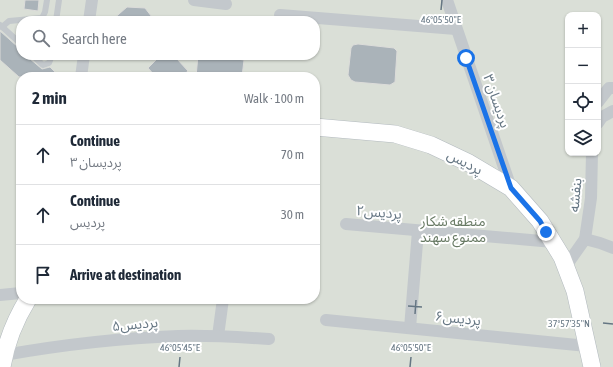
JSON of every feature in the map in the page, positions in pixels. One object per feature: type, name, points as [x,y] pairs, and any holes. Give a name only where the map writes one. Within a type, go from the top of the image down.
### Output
[{"type":"street","points":[[90,16],[92,0]]},
{"type":"street","points":[[194,0],[226,4]]},
{"type":"street","name":"پردیسان ۳","points":[[447,0],[511,188]]},
{"type":"street","points":[[280,15],[293,16]]},
{"type":"street","points":[[320,18],[456,29]]},
{"type":"street","points":[[82,72],[83,60]]},
{"type":"street","points":[[601,98],[609,88],[613,88]]},
{"type":"street","points":[[600,120],[602,117],[613,111]]},
{"type":"street","name":"پردیس","points":[[320,126],[395,134],[431,145],[469,163],[511,188],[540,221],[562,257],[575,291],[592,367]]},
{"type":"street","name":"بنفشه","points":[[566,266],[585,239],[591,198],[592,156]]},
{"type":"street","name":"پردیس۲","points":[[346,224],[553,242]]},
{"type":"street","points":[[410,328],[418,231]]},
{"type":"street","points":[[585,239],[613,248]]},
{"type":"street","points":[[0,295],[16,293]]},
{"type":"street","points":[[3,361],[18,316],[25,304]]},
{"type":"street","points":[[218,336],[222,304]]},
{"type":"street","name":"پردیس۶","points":[[326,320],[587,346]]},
{"type":"street","name":"پردیس۵","points":[[3,361],[43,348],[114,341],[178,336],[218,336],[269,339]]},
{"type":"lane","points":[[43,16],[47,0]]},
{"type":"lane","points":[[57,16],[59,0]]},
{"type":"lane","points":[[16,20],[9,21],[1,26],[16,40]]},
{"type":"lane","points":[[38,60],[43,65],[49,63],[50,60]]},
{"type":"green space","name":"منطقه شکار ممنوع سهند","points":[[0,0],[613,0],[613,367],[0,367]]},
{"type":"building","points":[[25,0],[39,0],[38,11],[24,9]]},
{"type":"building","points":[[127,7],[145,8],[151,16],[117,16]]},
{"type":"building","points":[[0,31],[16,45],[16,60],[31,60],[42,69],[50,67],[55,72],[16,72],[16,74],[0,60]]},
{"type":"building","points":[[358,44],[394,48],[397,51],[395,82],[390,85],[355,82],[351,80],[348,75],[351,48],[353,45]]},
{"type":"building","points":[[156,60],[178,60],[188,71],[152,72],[148,68]]},
{"type":"building","points":[[198,60],[244,60],[243,72],[196,72]]},
{"type":"route","points":[[466,58],[511,188],[540,221],[546,232]]}]
